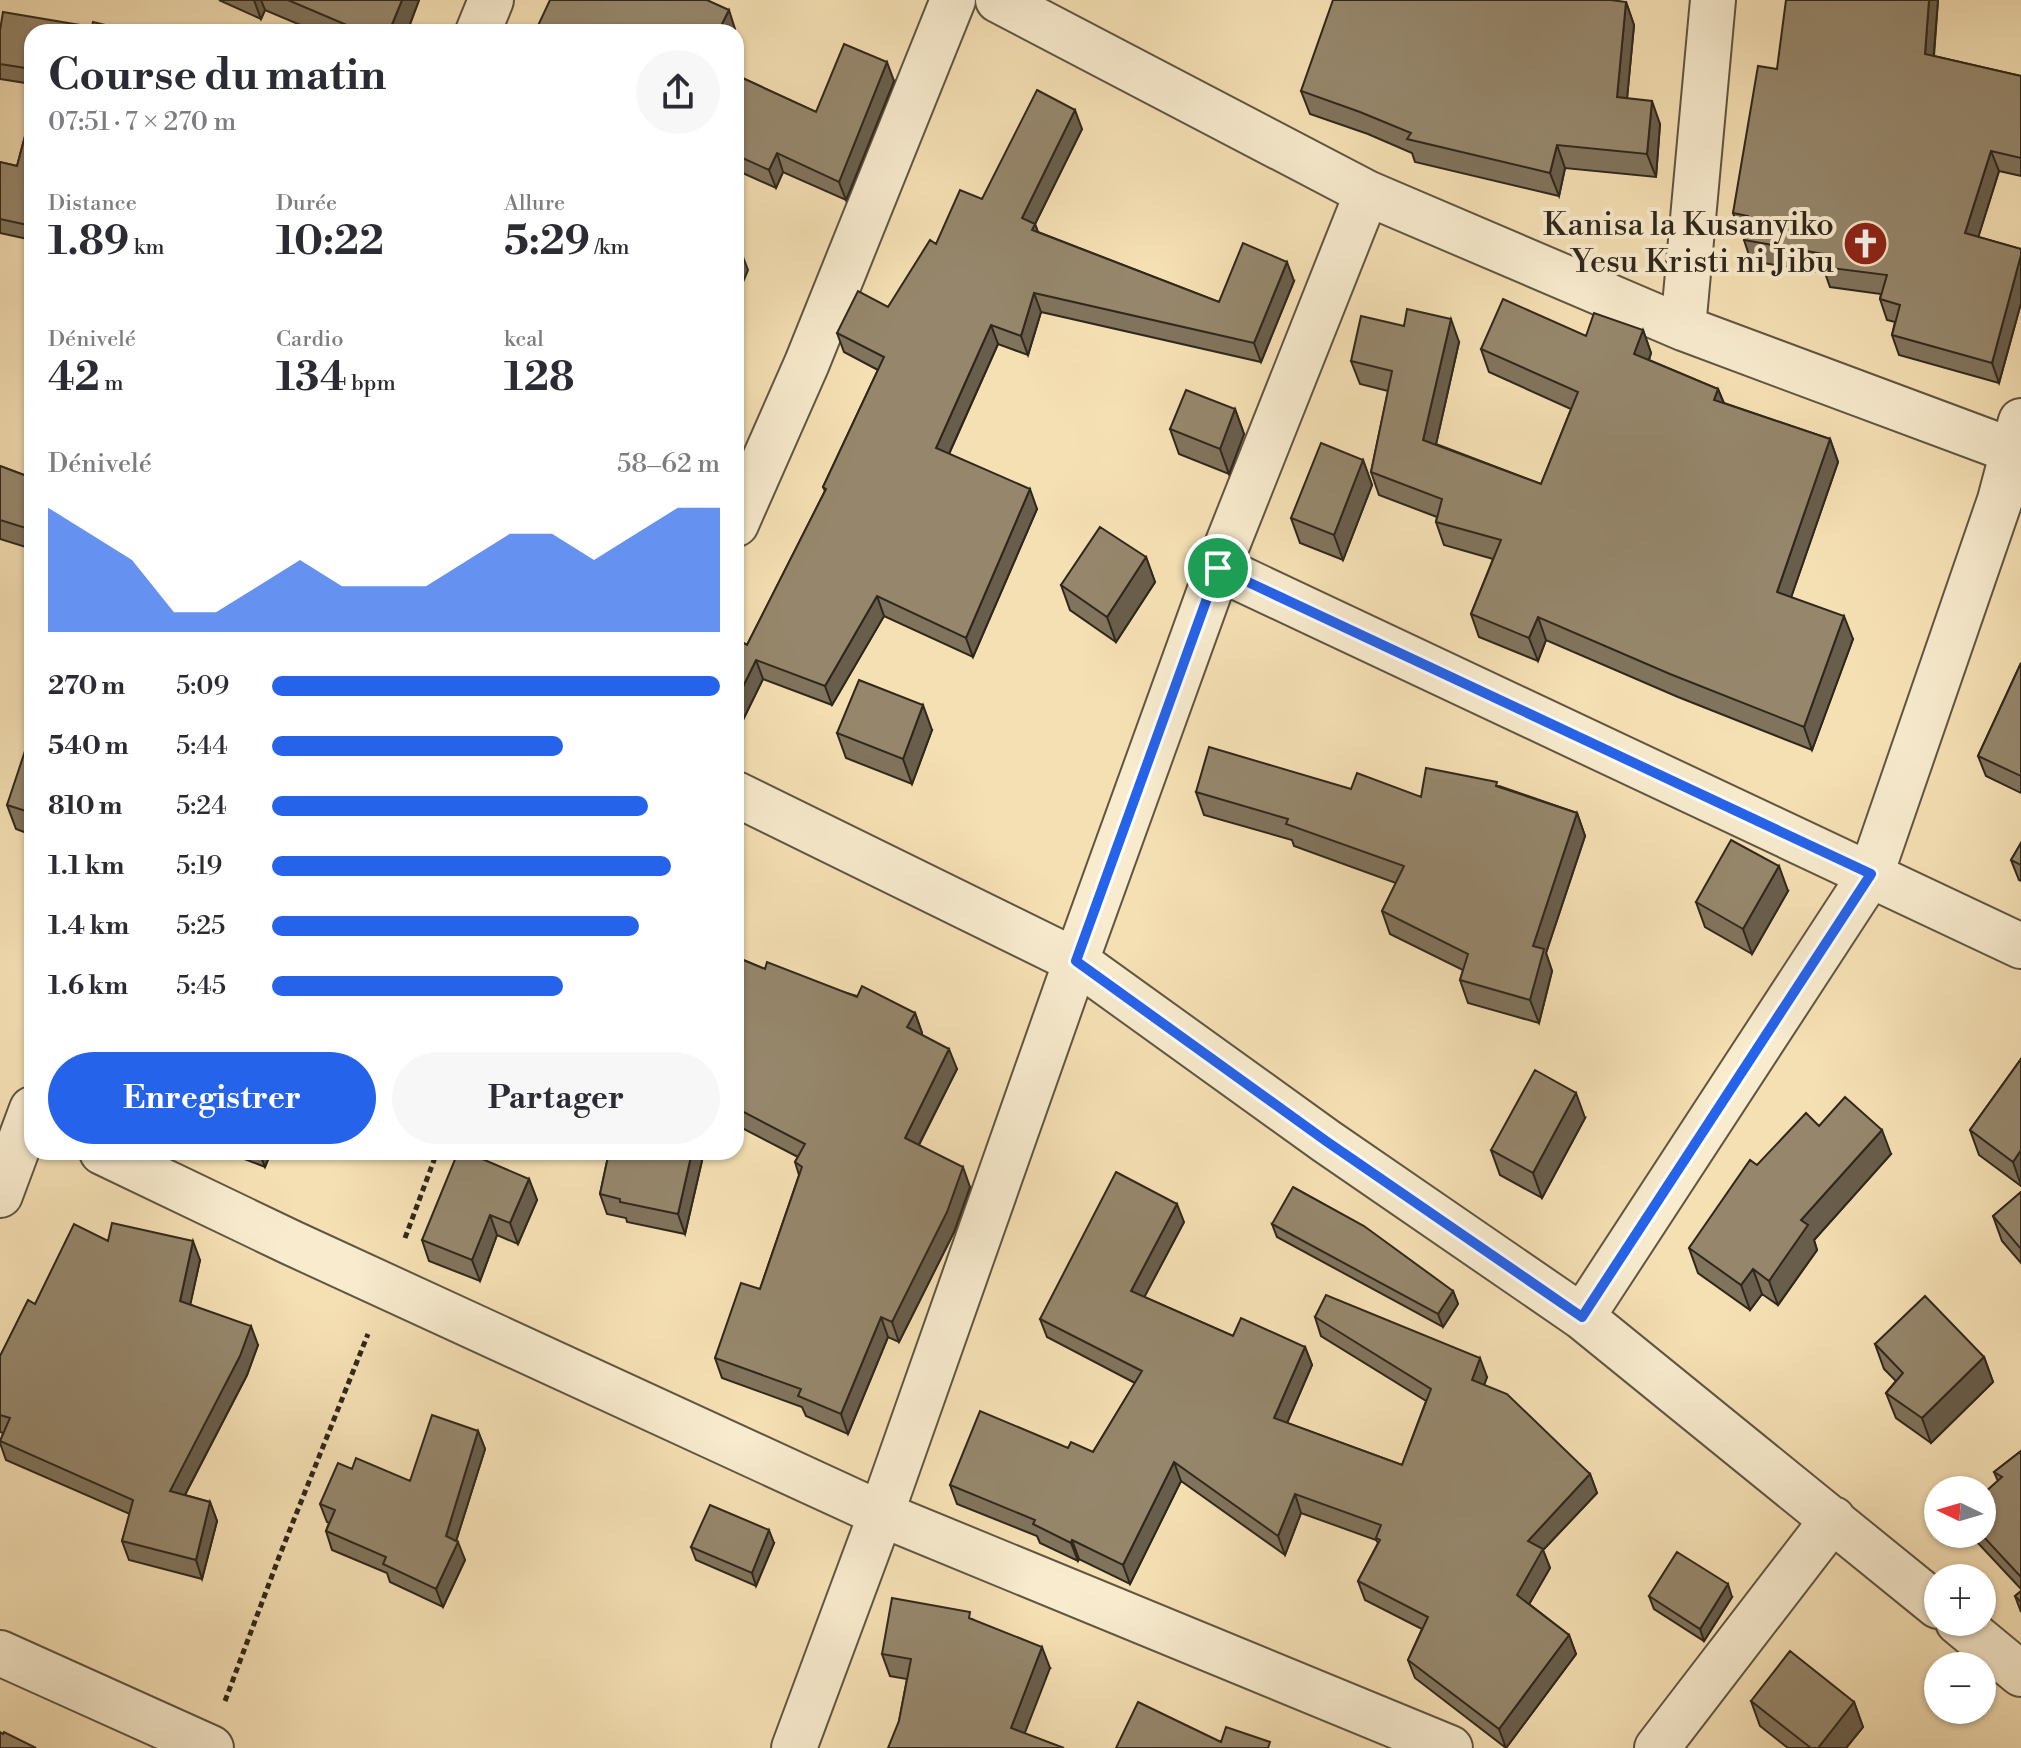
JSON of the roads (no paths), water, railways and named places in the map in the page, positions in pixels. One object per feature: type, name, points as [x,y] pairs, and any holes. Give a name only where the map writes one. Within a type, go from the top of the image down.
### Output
[{"type":"street","points":[[481,24],[491,0]]},
{"type":"street","points":[[744,506],[807,363],[953,0]]},
{"type":"street","points":[[998,0],[1367,193],[1683,328],[2017,436],[2011,502],[1871,874],[1582,1317]]},
{"type":"street","points":[[1683,328],[1713,0]]},
{"type":"street","points":[[794,1748],[881,1514],[1218,568],[1367,193]]},
{"type":"street","points":[[1218,568],[2021,946]]},
{"type":"street","points":[[744,798],[1076,961],[1326,1141],[1582,1317],[1924,1594]]},
{"type":"street","points":[[0,1195],[23,1112]]},
{"type":"street","points":[[119,1160],[881,1514],[1450,1748]]},
{"type":"street","points":[[1657,1748],[1833,1519]]},
{"type":"street","points":[[1975,1636],[2021,1674]]},
{"type":"street","points":[[0,1653],[210,1747]]},
{"type":"place","name":"Kanisa la Kusanyiko Yesu Kristi ni Jibu","points":[[1865,243]]}]
